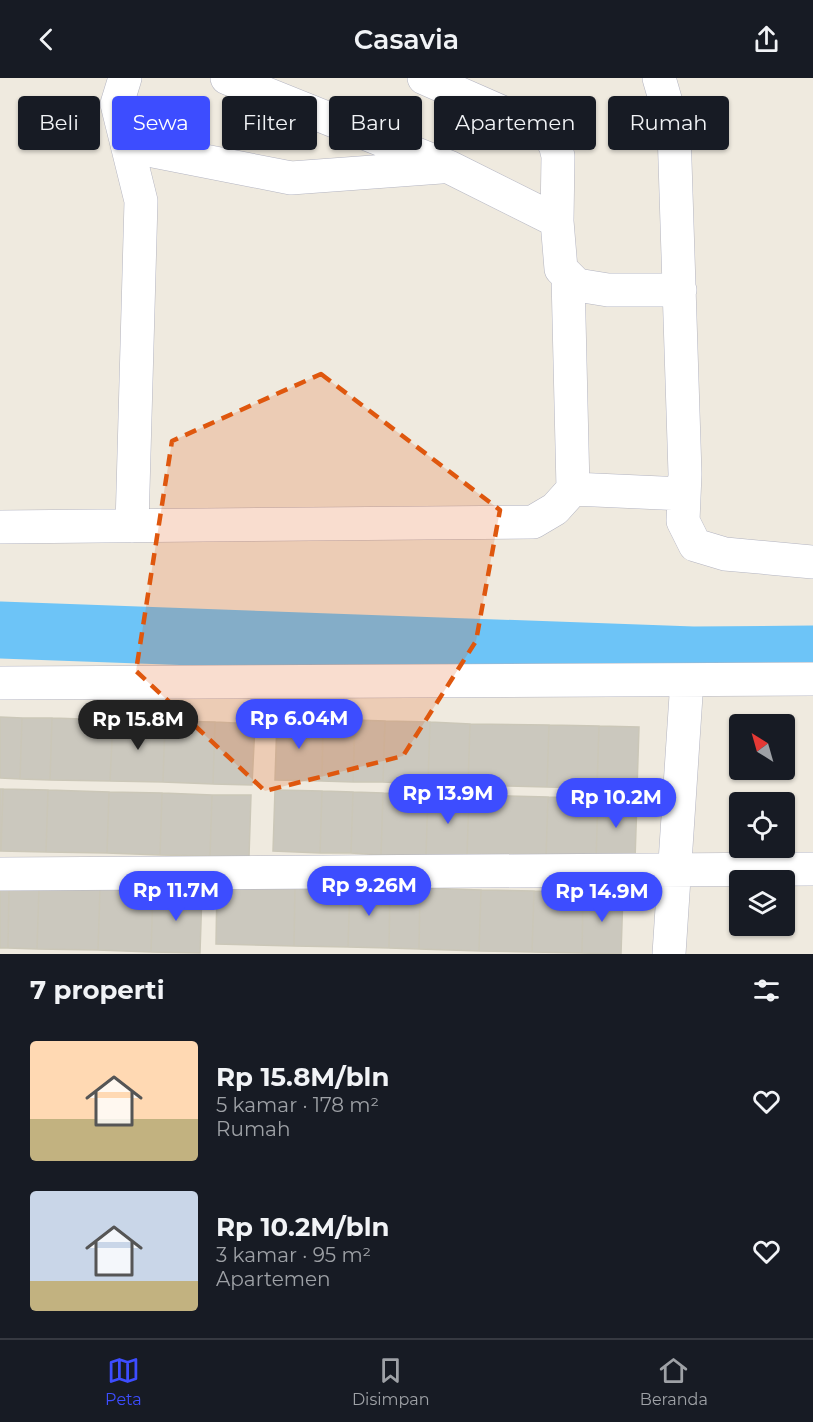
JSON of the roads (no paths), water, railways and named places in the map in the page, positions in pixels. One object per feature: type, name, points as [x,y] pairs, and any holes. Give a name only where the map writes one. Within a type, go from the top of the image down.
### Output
[{"type":"street","points":[[119,96],[125,78]]},
{"type":"street","points":[[227,78],[449,167],[556,221]]},
{"type":"street","points":[[424,78],[545,131],[555,144],[558,156],[556,221],[561,269],[577,285],[656,291]]},
{"type":"street","points":[[659,78],[674,130],[656,291],[684,494],[683,521],[695,545],[725,554],[813,562]]},
{"type":"street","points":[[129,150],[141,201],[132,526]]},
{"type":"street","points":[[148,150],[291,178],[449,167]]},
{"type":"street","points":[[0,527],[533,522],[555,509],[573,489],[568,276]]},
{"type":"street","points":[[573,489],[684,494]]},
{"type":"street","points":[[0,683],[813,679]]},
{"type":"street","points":[[669,954],[687,680]]},
{"type":"street","points":[[0,874],[674,868],[813,869]]},
{"type":"waterway","points":[[0,630],[693,655],[813,654]]}]
